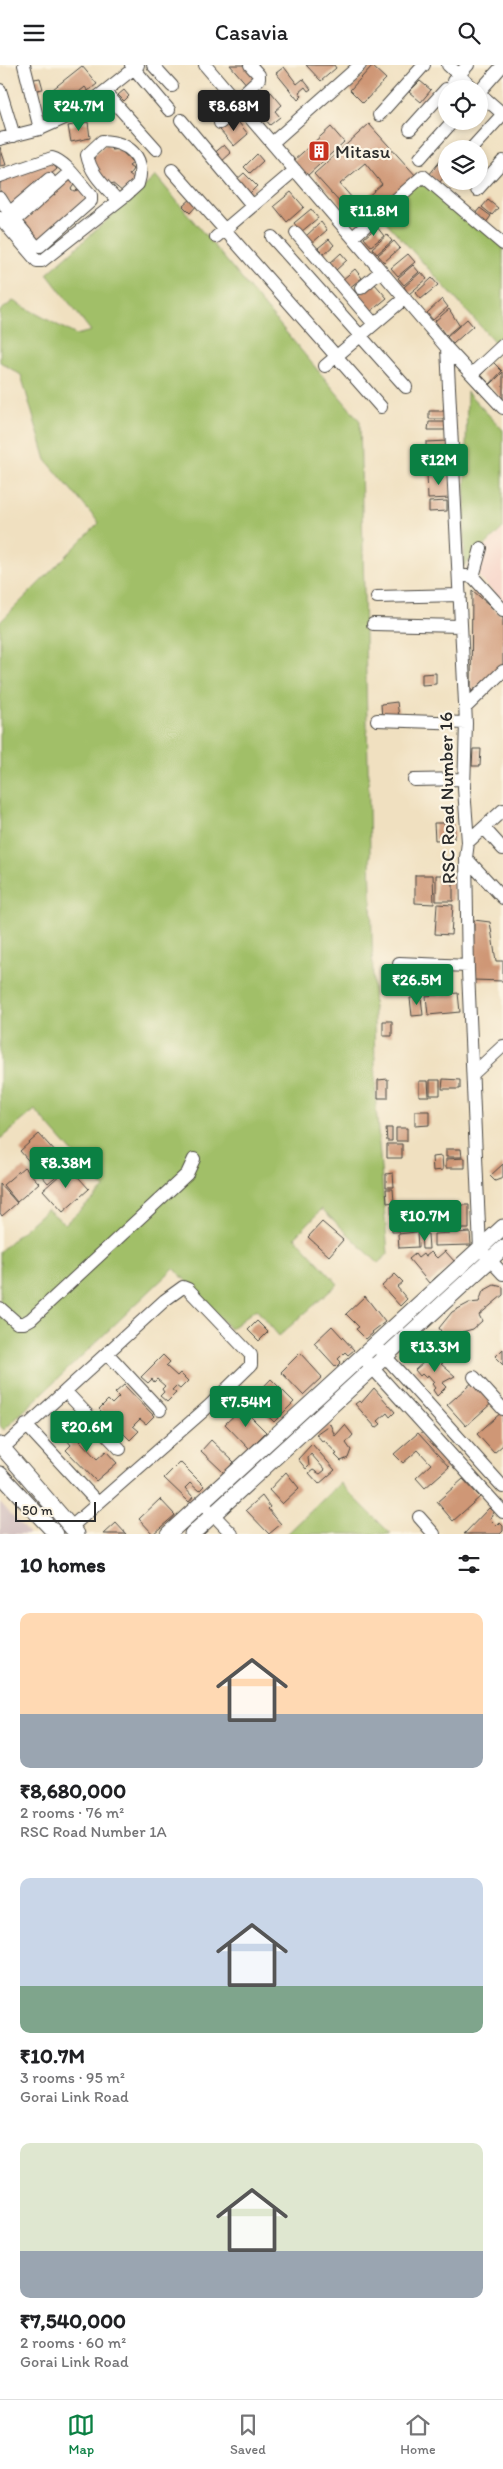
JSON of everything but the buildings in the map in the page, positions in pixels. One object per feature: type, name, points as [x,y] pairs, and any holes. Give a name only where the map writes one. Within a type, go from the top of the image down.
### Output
[{"type":"main road","points":[[192,1534],[209,1509],[362,1357],[503,1227]]},
{"type":"main road","points":[[168,1534],[209,1509],[386,1358],[503,1248]]},
{"type":"main road","points":[[1,1447],[74,1530]]},
{"type":"main road","points":[[0,1473],[56,1534]]},
{"type":"street","points":[[24,65],[40,129]]},
{"type":"street","points":[[153,65],[172,87]]},
{"type":"street","points":[[205,65],[447,348],[503,408]]},
{"type":"street","points":[[220,123],[259,79],[259,75],[250,65]]},
{"type":"street","points":[[272,143],[360,65]]},
{"type":"street","points":[[379,115],[424,65]]},
{"type":"street","points":[[448,65],[463,70],[454,80]]},
{"type":"street","points":[[488,82],[503,65]]},
{"type":"street","points":[[0,139],[40,129],[80,111],[134,66],[169,110]]},
{"type":"street","points":[[0,89],[14,136]]},
{"type":"street","points":[[105,92],[156,149]]},
{"type":"street","points":[[410,129],[438,98]]},
{"type":"street","points":[[479,140],[503,114],[488,100]]},
{"type":"street","points":[[181,120],[252,205]]},
{"type":"street","points":[[420,158],[445,130]]},
{"type":"street","points":[[0,198],[8,219],[37,261],[42,261],[118,201],[138,184],[139,162],[129,147],[116,142],[102,141],[87,155],[88,160],[93,173],[118,201]]},
{"type":"street","points":[[0,176],[52,157],[58,159],[91,195],[91,201],[40,245],[35,245],[8,219]]},
{"type":"street","points":[[488,178],[503,161]]},
{"type":"street","points":[[8,219],[67,169]]},
{"type":"street","points":[[220,233],[295,169]]},
{"type":"street","points":[[172,170],[220,233],[337,356],[381,407]]},
{"type":"street","points":[[353,237],[423,176],[503,244]]},
{"type":"street","points":[[296,233],[374,325]]},
{"type":"street","points":[[272,237],[406,387]]},
{"type":"street","points":[[361,288],[382,271]]},
{"type":"street","points":[[325,366],[405,298]]},
{"type":"street","points":[[472,374],[503,345]]},
{"type":"street","name":"RSC Road Number 16","points":[[447,348],[466,723],[464,779],[468,842],[466,858],[468,966],[480,1249]]},
{"type":"street","points":[[473,577],[481,548]]},
{"type":"street","points":[[459,575],[473,577],[503,610]]},
{"type":"street","points":[[377,597],[460,595]]},
{"type":"street","points":[[373,624],[461,626]]},
{"type":"street","points":[[465,708],[503,671]]},
{"type":"street","points":[[377,720],[466,723]]},
{"type":"street","points":[[414,780],[464,779]]},
{"type":"street","points":[[468,842],[503,810]]},
{"type":"street","points":[[484,828],[503,849]]},
{"type":"street","points":[[466,858],[503,898]]},
{"type":"street","points":[[399,963],[468,966]]},
{"type":"street","points":[[474,1073],[503,1046]]},
{"type":"street","points":[[0,1308],[17,1323],[24,1323],[31,1319],[188,1174],[194,1159]]},
{"type":"street","points":[[480,1249],[503,1274]]},
{"type":"street","points":[[1,1447],[172,1294],[183,1287],[251,1355],[251,1365],[209,1406],[98,1503],[74,1530]]},
{"type":"street","points":[[375,1345],[503,1487]]},
{"type":"street","points":[[107,1353],[160,1410]]},
{"type":"street","points":[[362,1357],[503,1512]]},
{"type":"street","points":[[474,1377],[503,1409]]},
{"type":"street","points":[[65,1391],[120,1449]]},
{"type":"street","points":[[26,1425],[98,1503]]},
{"type":"street","points":[[209,1509],[232,1534]]},
{"type":"street","points":[[419,1517],[434,1534]]},
{"type":"shaded area","points":[[503,529],[503,602],[469,566]]},
{"type":"shaded area","points":[[0,1502],[29,1534],[0,1534]]},
{"type":"green space","points":[[156,176],[360,421],[376,1107],[388,1254],[378,1263],[322,1209],[295,1237],[338,1284],[279,1336],[256,1309],[230,1329],[174,1268],[4,1430],[0,1426],[0,1251],[47,1209],[65,1224],[104,1188],[35,1110],[0,1139],[0,622],[99,523],[46,460],[21,375],[0,362],[0,311],[13,301],[76,335],[91,331],[47,274]]},
{"type":"green space","points":[[423,176],[503,244],[503,345],[500,348],[379,214]]},
{"type":"green space","points":[[467,392],[503,430],[503,528],[464,566]]},
{"type":"green space","points":[[340,1483],[391,1534],[287,1534]]},
{"type":"place","name":"Mitasu","points":[[319,151]]}]
